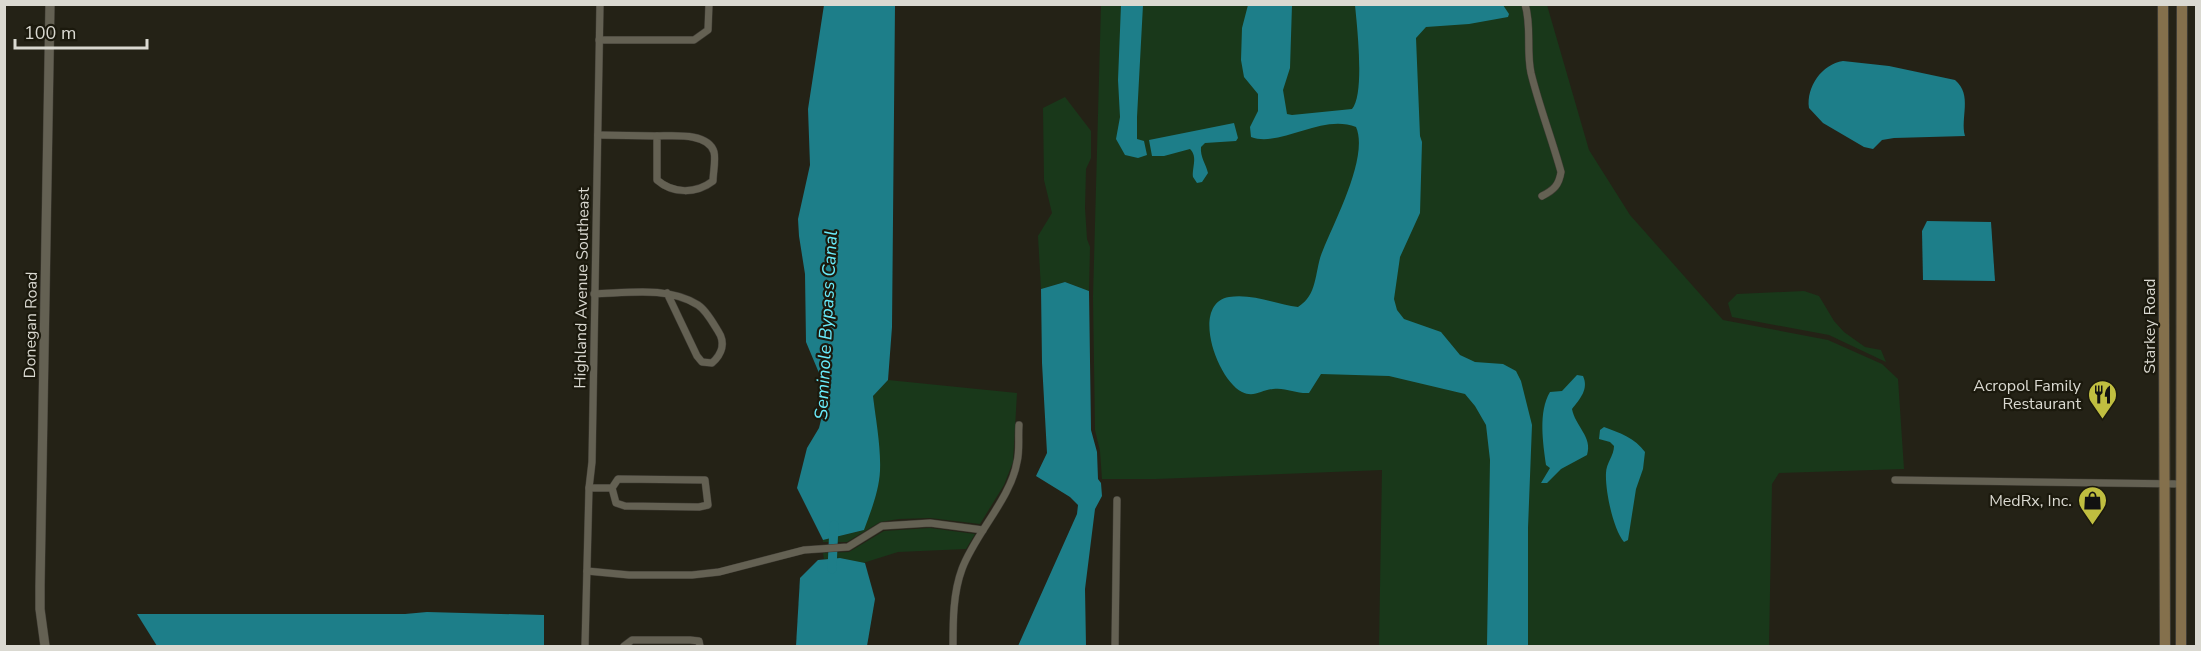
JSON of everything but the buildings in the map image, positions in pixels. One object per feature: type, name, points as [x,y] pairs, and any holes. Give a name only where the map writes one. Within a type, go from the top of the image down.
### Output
[{"type":"main road","name":"Starkey Road","points":[[2163,4],[2164,646]]},
{"type":"main road","name":"Starkey Road","points":[[2181,646],[2182,4]]},
{"type":"street","name":"Donegan Road","points":[[45,646],[40,609],[40,586],[50,4]]},
{"type":"street","name":"Highland Avenue Southeast","points":[[585,646],[589,488],[592,462],[600,4]]},
{"type":"street","points":[[599,40],[693,40],[708,30],[709,4]]},
{"type":"street","points":[[1525,4],[1529,17],[1528,54],[1532,74],[1561,172],[1559,182],[1553,190],[1542,196]]},
{"type":"street","points":[[597,135],[657,136],[698,138],[708,144],[714,152],[713,181],[704,188],[695,190],[667,188],[657,180],[657,136]]},
{"type":"street","points":[[594,294],[667,292],[700,306],[721,336],[720,356],[712,363],[702,362],[697,356],[667,292]]},
{"type":"street","points":[[953,646],[955,603],[962,570],[1008,488],[1017,463],[1019,425]]},
{"type":"street","points":[[618,479],[705,480],[708,505],[625,507],[616,503],[612,488],[618,479]]},
{"type":"street","points":[[1895,480],[2181,484]]},
{"type":"street","points":[[589,488],[612,488]]},
{"type":"street","points":[[1115,646],[1117,500]]},
{"type":"street","points":[[587,571],[629,575],[719,572],[804,550],[848,547],[882,526],[930,523],[983,530]]},
{"type":"street","points":[[624,646],[632,640],[690,640],[699,641],[699,646]]},
{"type":"green space","points":[[1101,5],[1547,5],[1589,150],[1630,215],[1723,320],[1828,340],[1882,364],[1898,379],[1904,469],[1779,473],[1772,484],[1769,646],[1379,646],[1382,470],[1102,479],[1100,451],[1095,430],[1093,297]]},
{"type":"green space","points":[[1065,97],[1091,131],[1091,158],[1086,169],[1085,208],[1087,239],[1090,247],[1089,291],[1065,282],[1041,289],[1038,236],[1052,213],[1044,180],[1043,108]]},
{"type":"green space","points":[[1804,291],[1819,296],[1834,321],[1844,332],[1865,347],[1881,350],[1886,362],[1829,335],[1732,317],[1728,303],[1737,294]]},
{"type":"green space","points":[[888,380],[1017,393],[1013,462],[1004,485],[980,524],[930,518],[899,519],[880,522],[847,542],[823,542],[823,540],[864,530],[878,483],[877,429],[873,396]]},
{"type":"green space","points":[[930,528],[975,534],[966,549],[898,552],[863,563],[840,558],[824,559],[823,553],[849,552],[884,531]]},
{"type":"water","points":[[824,5],[895,5],[892,327],[888,380],[873,396],[880,471],[874,501],[864,530],[823,540],[797,488],[807,448],[819,428],[825,404],[819,373],[806,342],[805,274],[798,219],[810,165],[808,109]]},
{"type":"water","points":[[1121,5],[1143,5],[1137,139],[1144,141],[1147,155],[1138,158],[1125,155],[1116,139],[1120,117],[1118,80]]},
{"type":"water","points":[[1248,5],[1292,5],[1290,68],[1283,90],[1287,114],[1292,115],[1352,109],[1356,101],[1359,75],[1355,5],[1503,5],[1509,14],[1508,17],[1469,24],[1426,27],[1416,38],[1422,142],[1420,213],[1400,257],[1394,299],[1397,310],[1404,319],[1441,332],[1460,355],[1475,362],[1503,364],[1516,371],[1521,381],[1532,425],[1528,528],[1528,646],[1487,646],[1490,460],[1486,425],[1465,394],[1389,376],[1321,374],[1309,393],[1277,389],[1246,394],[1233,385],[1217,359],[1209,327],[1211,313],[1217,303],[1229,297],[1246,296],[1298,307],[1310,295],[1320,258],[1349,188],[1358,154],[1359,139],[1356,127],[1343,124],[1329,124],[1275,138],[1251,137],[1250,127],[1258,111],[1258,94],[1244,77],[1241,60],[1242,28]]},
{"type":"water","points":[[1843,61],[1889,66],[1955,80],[1965,100],[1965,136],[1894,138],[1882,140],[1873,149],[1864,147],[1823,123],[1809,108],[1810,92],[1822,72],[1835,63]]},
{"type":"water","points":[[1234,123],[1238,138],[1236,141],[1205,143],[1201,147],[1208,173],[1202,182],[1197,183],[1193,177],[1194,159],[1190,149],[1164,156],[1152,156],[1149,140]]},
{"type":"water","points":[[1927,221],[1991,222],[1995,281],[1923,280],[1922,231]]},
{"type":"water","points":[[1065,282],[1089,291],[1091,430],[1097,452],[1098,479],[1101,483],[1102,496],[1095,509],[1085,589],[1086,646],[1018,646],[1077,514],[1078,505],[1070,497],[1036,476],[1047,453],[1041,289]]},
{"type":"water","points":[[1577,375],[1583,376],[1585,385],[1583,394],[1572,409],[1588,443],[1587,455],[1561,469],[1547,483],[1541,483],[1550,468],[1546,465],[1543,438],[1546,400],[1550,392],[1562,391]]},
{"type":"water","points":[[1604,427],[1632,440],[1645,452],[1643,469],[1636,489],[1628,540],[1624,542],[1616,528],[1608,499],[1606,469],[1614,446],[1610,442],[1599,439],[1600,430]]},
{"type":"water","points":[[840,558],[865,563],[875,599],[867,646],[796,646],[800,578],[818,560]]},
{"type":"water","points":[[427,612],[544,615],[544,646],[157,646],[137,614],[405,614]]},
{"type":"waterway","name":"Seminole Bypass Canal","points":[[832,569],[834,525]]},
{"type":"place","name":"Acropol Family Restaurant","points":[[2102,420]]},
{"type":"place","name":"MedRx, Inc.","points":[[2093,526]]}]
